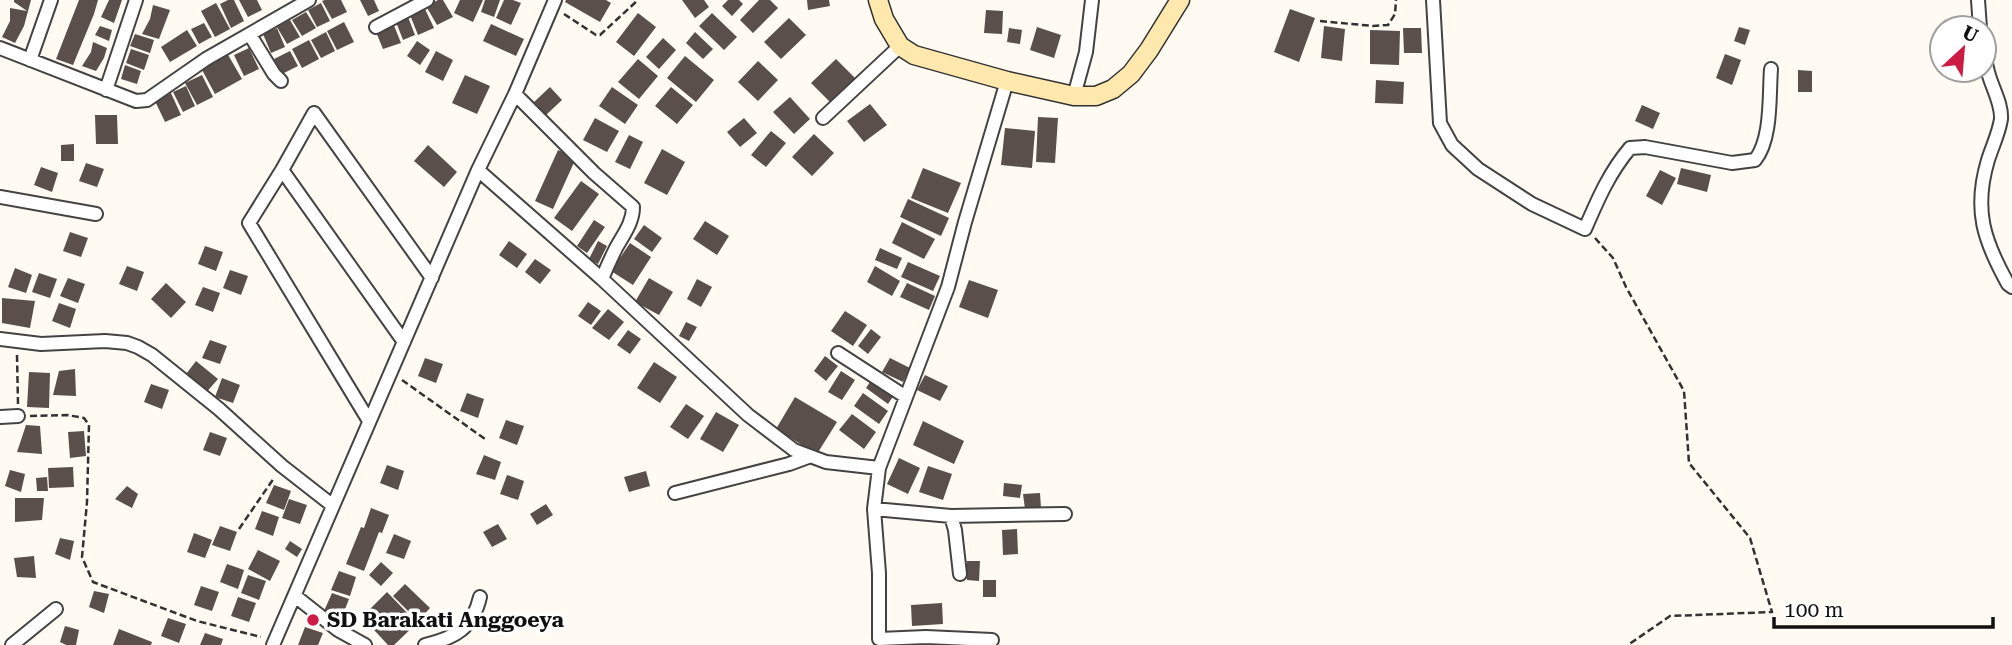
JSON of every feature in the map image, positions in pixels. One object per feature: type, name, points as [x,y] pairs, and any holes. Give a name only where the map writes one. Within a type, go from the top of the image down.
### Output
[{"type":"street","points":[[30,60],[51,0]]},
{"type":"street","points":[[106,90],[136,0]]},
{"type":"street","points":[[0,48],[136,101],[148,100],[206,59],[310,0]]},
{"type":"street","points":[[376,27],[427,0]]},
{"type":"street","points":[[878,0],[884,19],[900,46],[914,55],[1007,82],[1074,96],[1096,96],[1113,89],[1131,75],[1180,0]]},
{"type":"street","points":[[1074,96],[1086,52],[1092,0]]},
{"type":"street","points":[[1433,0],[1440,122],[1452,145],[1478,169],[1532,204],[1585,229],[1608,178],[1630,148],[1645,146],[1732,163],[1755,160],[1766,138],[1771,69]]},
{"type":"street","points":[[273,644],[478,170],[515,94],[550,2]]},
{"type":"street","points":[[250,35],[274,74],[281,80]]},
{"type":"street","points":[[823,118],[900,46]]},
{"type":"street","points":[[992,640],[926,637],[879,642],[879,573],[874,509],[879,468],[948,287],[1007,82]]},
{"type":"street","points":[[1992,84],[2001,118],[1981,192],[1982,212],[1987,243],[1998,267],[2012,287]]},
{"type":"street","points":[[515,94],[594,173],[633,207],[630,223],[602,279]]},
{"type":"street","points":[[369,421],[249,223],[314,113],[432,278]]},
{"type":"street","points":[[282,170],[404,342]]},
{"type":"street","points":[[478,170],[602,279],[748,415],[794,450],[826,462],[879,468]]},
{"type":"street","points":[[0,197],[96,214]]},
{"type":"street","points":[[0,339],[41,344],[105,341],[138,347],[152,355],[219,409],[282,466],[332,505]]},
{"type":"street","points":[[838,353],[906,397]]},
{"type":"street","points":[[0,417],[18,416]]},
{"type":"street","points":[[675,493],[808,457]]},
{"type":"street","points":[[874,509],[951,516],[1065,514]]},
{"type":"street","points":[[951,516],[960,574]]},
{"type":"street","points":[[295,596],[338,630],[365,645]]},
{"type":"street","points":[[425,645],[444,640],[459,632],[477,610],[480,597]]},
{"type":"street","points":[[12,645],[57,609]]},
{"type":"path","points":[[550,2],[596,35],[600,35],[638,0]]},
{"type":"path","points":[[1320,21],[1388,25],[1395,14],[1396,0]]},
{"type":"path","points":[[1585,229],[1613,258],[1626,287],[1684,391],[1689,463],[1750,538],[1772,612],[1670,616],[1628,645]]},
{"type":"path","points":[[17,342],[18,416],[75,416],[84,418],[89,425],[82,557],[93,582],[197,621],[238,633],[256,635],[273,644]]},
{"type":"path","points":[[390,373],[485,439]]},
{"type":"path","points":[[239,529],[282,466]]},
{"type":"building","points":[[14,0],[31,0],[24,26],[15,43],[2,37],[10,21],[10,8],[27,11]]},
{"type":"building","points":[[79,0],[98,0],[73,65],[56,59]]},
{"type":"building","points":[[109,0],[122,0],[114,23],[101,17]]},
{"type":"building","points":[[234,0],[244,21],[231,28],[220,4]]},
{"type":"building","points":[[239,0],[257,0],[262,10],[248,17]]},
{"type":"building","points":[[341,0],[347,12],[332,19],[322,1]]},
{"type":"building","points":[[360,0],[374,0],[379,11],[368,16]]},
{"type":"building","points":[[443,0],[453,17],[437,25],[426,6]]},
{"type":"building","points":[[460,0],[483,0],[473,22],[454,13]]},
{"type":"building","points":[[485,0],[500,0],[494,17],[481,12]]},
{"type":"building","points":[[504,0],[521,3],[511,25],[496,18]]},
{"type":"building","points":[[606,0],[611,3],[600,22],[565,2]]},
{"type":"building","points":[[682,0],[704,0],[709,7],[695,18]]},
{"type":"building","points":[[728,0],[739,0],[743,4],[732,16],[722,6]]},
{"type":"building","points":[[759,0],[770,0],[778,8],[753,33],[740,20]]},
{"type":"building","points":[[807,0],[829,0],[830,6],[808,10]]},
{"type":"building","points":[[216,3],[230,29],[215,37],[201,11]]},
{"type":"building","points":[[321,3],[330,21],[317,27],[308,10]]},
{"type":"building","points":[[153,5],[170,10],[159,39],[142,34],[150,19]]},
{"type":"building","points":[[425,9],[434,28],[418,35],[410,15]]},
{"type":"building","points":[[1290,9],[1315,18],[1299,62],[1274,52]]},
{"type":"building","points":[[986,10],[1003,11],[1002,34],[984,33]]},
{"type":"building","points":[[306,12],[316,28],[302,36],[292,20]]},
{"type":"building","points":[[638,13],[656,27],[634,56],[616,42]]},
{"type":"building","points":[[712,13],[737,37],[724,50],[699,26]]},
{"type":"building","points":[[408,17],[415,35],[403,40],[396,22]]},
{"type":"building","points":[[789,18],[806,35],[781,59],[764,42]]},
{"type":"building","points":[[290,20],[300,37],[287,44],[277,27]]},
{"type":"building","points":[[344,22],[354,42],[337,50],[327,31]]},
{"type":"building","points":[[204,23],[212,37],[199,44],[191,29]]},
{"type":"building","points":[[393,23],[401,43],[383,49],[376,32]]},
{"type":"building","points":[[491,24],[524,39],[516,56],[483,41]]},
{"type":"building","points":[[100,26],[112,30],[109,41],[95,35]]},
{"type":"building","points":[[1324,26],[1345,29],[1342,61],[1321,58]]},
{"type":"building","points":[[1037,27],[1061,35],[1054,58],[1030,50]]},
{"type":"building","points":[[1739,27],[1750,30],[1745,45],[1734,41]]},
{"type":"building","points":[[277,28],[285,47],[271,53],[263,34]]},
{"type":"building","points":[[1009,28],[1022,30],[1020,44],[1007,42]]},
{"type":"building","points":[[1403,28],[1421,28],[1422,53],[1404,53]]},
{"type":"building","points":[[187,30],[197,46],[170,62],[161,47]]},
{"type":"building","points":[[1370,30],[1400,31],[1399,65],[1370,64]]},
{"type":"building","points":[[326,32],[335,51],[321,58],[311,40]]},
{"type":"building","points":[[695,32],[713,49],[703,59],[686,43]]},
{"type":"building","points":[[135,34],[154,40],[150,53],[130,46]]},
{"type":"building","points":[[663,38],[676,50],[659,69],[646,57]]},
{"type":"building","points":[[309,40],[319,59],[302,68],[292,49]]},
{"type":"building","points":[[417,41],[430,50],[420,65],[407,56]]},
{"type":"building","points":[[93,42],[107,48],[96,71],[82,66],[91,52]]},
{"type":"building","points":[[249,48],[259,69],[244,76],[234,55]]},
{"type":"building","points":[[131,49],[149,55],[144,70],[126,63]]},
{"type":"building","points":[[290,51],[298,66],[282,74],[274,59]]},
{"type":"building","points":[[436,51],[453,60],[443,81],[425,72]]},
{"type":"building","points":[[227,53],[242,79],[215,94],[201,68]]},
{"type":"building","points":[[1725,54],[1741,60],[1732,85],[1716,78]]},
{"type":"building","points":[[685,56],[714,80],[696,102],[667,78]]},
{"type":"building","points":[[638,59],[658,76],[639,99],[618,82]]},
{"type":"building","points":[[836,59],[856,79],[831,103],[811,83]]},
{"type":"building","points":[[758,61],[778,80],[758,101],[738,82]]},
{"type":"building","points":[[125,65],[141,71],[137,84],[121,79]]},
{"type":"building","points":[[1798,70],[1812,71],[1812,92],[1798,92]]},
{"type":"building","points":[[202,75],[213,97],[197,105],[185,83]]},
{"type":"building","points":[[465,75],[490,86],[477,114],[452,103]]},
{"type":"building","points":[[1376,80],[1404,82],[1403,104],[1375,103]]},
{"type":"building","points":[[186,86],[195,106],[183,112],[173,92]]},
{"type":"building","points":[[550,87],[562,100],[546,115],[534,102]]},
{"type":"building","points":[[612,87],[638,105],[625,124],[599,106]]},
{"type":"building","points":[[671,87],[693,105],[677,124],[655,106]]},
{"type":"building","points":[[171,93],[181,115],[165,122],[155,101]]},
{"type":"building","points":[[790,97],[810,119],[794,134],[773,112]]},
{"type":"building","points":[[870,104],[887,125],[864,142],[847,121]]},
{"type":"building","points":[[1642,105],[1660,113],[1653,129],[1635,121]]},
{"type":"building","points":[[95,115],[117,115],[118,144],[96,144]]},
{"type":"building","points":[[1038,117],[1058,118],[1055,163],[1036,162]]},
{"type":"building","points":[[595,118],[619,131],[607,152],[583,140]]},
{"type":"building","points":[[744,118],[757,133],[740,147],[727,132]]},
{"type":"building","points":[[1005,128],[1035,131],[1032,168],[1001,165]]},
{"type":"building","points":[[771,131],[786,143],[766,167],[751,155]]},
{"type":"building","points":[[814,134],[834,153],[812,176],[792,157]]},
{"type":"building","points":[[629,135],[643,142],[630,169],[615,162]]},
{"type":"building","points":[[74,144],[74,161],[61,161],[61,145]]},
{"type":"building","points":[[428,145],[457,172],[444,187],[414,161]]},
{"type":"building","points":[[662,149],[685,162],[667,195],[644,183]]},
{"type":"building","points":[[558,150],[576,158],[553,209],[535,201]]},
{"type":"building","points":[[86,163],[104,169],[97,187],[79,181]]},
{"type":"building","points":[[41,167],[58,173],[52,192],[34,185]]},
{"type":"building","points":[[923,168],[961,183],[948,213],[911,198]]},
{"type":"building","points":[[1681,168],[1711,175],[1707,192],[1677,184]]},
{"type":"building","points":[[1660,170],[1676,178],[1662,205],[1646,196]]},
{"type":"building","points":[[581,181],[599,194],[572,231],[554,218]]},
{"type":"building","points":[[908,199],[949,218],[941,236],[900,217]]},
{"type":"building","points":[[594,220],[605,227],[587,253],[577,246]]},
{"type":"building","points":[[705,221],[729,236],[717,255],[693,239]]},
{"type":"building","points":[[902,222],[935,239],[924,259],[892,243]]},
{"type":"building","points":[[644,225],[662,238],[652,252],[634,239]]},
{"type":"building","points":[[70,232],[88,238],[81,257],[63,251]]},
{"type":"building","points":[[509,241],[527,254],[517,268],[499,255]]},
{"type":"building","points":[[598,241],[607,246],[598,264],[589,259]]},
{"type":"building","points":[[630,243],[651,257],[633,285],[611,271]]},
{"type":"building","points":[[205,246],[223,252],[216,271],[198,264]]},
{"type":"building","points":[[880,248],[902,258],[897,269],[875,260]]},
{"type":"building","points":[[535,259],[551,270],[540,284],[525,272]]},
{"type":"building","points":[[908,262],[940,276],[933,291],[901,277]]},
{"type":"building","points":[[127,266],[144,272],[137,291],[119,284]]},
{"type":"building","points":[[875,266],[900,281],[892,296],[867,282]]},
{"type":"building","points":[[15,268],[32,275],[26,293],[8,287]]},
{"type":"building","points":[[230,270],[248,276],[241,295],[223,288]]},
{"type":"building","points":[[39,273],[57,279],[50,298],[32,292]]},
{"type":"building","points":[[68,278],[85,284],[78,303],[60,296]]},
{"type":"building","points":[[649,278],[673,292],[659,315],[635,302]]},
{"type":"building","points":[[697,279],[712,287],[701,307],[687,299]]},
{"type":"building","points":[[969,280],[998,290],[988,318],[959,307]]},
{"type":"building","points":[[166,283],[186,302],[171,318],[151,299]]},
{"type":"building","points":[[907,283],[935,296],[929,310],[900,297]]},
{"type":"building","points":[[203,287],[220,293],[213,312],[195,305]]},
{"type":"building","points":[[2,298],[35,301],[30,328],[2,323]]},
{"type":"building","points":[[588,302],[601,311],[591,325],[578,316]]},
{"type":"building","points":[[59,303],[76,309],[70,328],[52,321]]},
{"type":"building","points":[[608,309],[624,322],[609,340],[592,328]]},
{"type":"building","points":[[845,311],[867,325],[853,346],[831,331]]},
{"type":"building","points":[[686,322],[697,327],[689,341],[679,336]]},
{"type":"building","points":[[871,329],[881,337],[868,354],[858,346]]},
{"type":"building","points":[[628,330],[641,339],[630,354],[617,345]]},
{"type":"building","points":[[210,340],[227,346],[220,364],[202,358]]},
{"type":"building","points":[[825,356],[838,366],[826,381],[814,371]]},
{"type":"building","points":[[425,358],[443,364],[436,383],[418,376]]},
{"type":"building","points":[[890,358],[910,368],[903,382],[882,372]]},
{"type":"building","points":[[196,361],[218,379],[204,395],[183,378]]},
{"type":"building","points":[[654,362],[677,377],[660,403],[637,388]]},
{"type":"building","points":[[75,369],[76,396],[53,395],[59,371]]},
{"type":"building","points":[[841,371],[855,380],[842,400],[828,392]]},
{"type":"building","points":[[29,372],[50,373],[49,408],[27,407]]},
{"type":"building","points":[[925,375],[948,386],[940,401],[917,390]]},
{"type":"building","points":[[222,378],[240,385],[233,403],[215,397]]},
{"type":"building","points":[[872,379],[894,395],[888,404],[866,388]]},
{"type":"building","points":[[151,384],[169,390],[162,409],[144,402]]},
{"type":"building","points":[[467,393],[484,399],[478,418],[460,411]]},
{"type":"building","points":[[863,393],[888,411],[879,424],[854,406]]},
{"type":"building","points":[[795,397],[837,422],[817,454],[776,429]]},
{"type":"building","points":[[686,404],[704,416],[688,439],[670,427]]},
{"type":"building","points":[[716,412],[739,425],[723,452],[700,439]]},
{"type":"building","points":[[852,414],[876,432],[864,449],[839,430]]},
{"type":"building","points":[[506,420],[524,426],[517,445],[499,438]]},
{"type":"building","points":[[923,421],[964,441],[954,464],[913,445]]},
{"type":"building","points":[[26,425],[40,426],[42,454],[17,452]]},
{"type":"building","points":[[84,431],[86,456],[70,458],[68,432]]},
{"type":"building","points":[[210,432],[227,438],[220,456],[203,450]]},
{"type":"building","points":[[484,455],[501,462],[495,480],[476,474]]},
{"type":"building","points":[[899,458],[920,468],[908,494],[887,484]]},
{"type":"building","points":[[387,465],[404,471],[398,490],[380,483]]},
{"type":"building","points":[[928,466],[952,474],[943,500],[919,492]]},
{"type":"building","points":[[73,467],[74,487],[49,488],[48,468]]},
{"type":"building","points":[[10,470],[25,474],[21,492],[5,486]]},
{"type":"building","points":[[646,471],[650,486],[629,492],[624,477]]},
{"type":"building","points":[[507,475],[524,481],[518,500],[500,494]]},
{"type":"building","points":[[47,477],[48,491],[37,491],[36,478]]},
{"type":"building","points":[[1004,483],[1022,485],[1020,498],[1003,496]]},
{"type":"building","points":[[274,485],[291,491],[284,510],[266,503]]},
{"type":"building","points":[[127,486],[138,494],[132,508],[115,499]]},
{"type":"building","points":[[1040,493],[1041,508],[1025,509],[1023,494]]},
{"type":"building","points":[[15,498],[44,498],[42,520],[15,522]]},
{"type":"building","points":[[289,499],[307,505],[300,524],[282,518]]},
{"type":"building","points":[[546,504],[553,515],[537,525],[530,514]]},
{"type":"building","points":[[371,508],[389,515],[382,533],[379,532],[364,571],[346,564]]},
{"type":"building","points":[[262,511],[279,517],[273,536],[255,529]]},
{"type":"building","points":[[498,524],[507,539],[492,547],[483,532]]},
{"type":"building","points":[[220,526],[237,532],[230,551],[212,545]]},
{"type":"building","points":[[1017,529],[1018,554],[1003,555],[1002,530]]},
{"type":"building","points":[[194,533],[212,540],[205,558],[187,552]]},
{"type":"building","points":[[394,534],[411,541],[404,559],[386,553]]},
{"type":"building","points":[[60,538],[74,541],[70,560],[55,554]]},
{"type":"building","points":[[290,541],[302,549],[297,557],[285,549]]},
{"type":"building","points":[[258,550],[280,561],[270,581],[248,569]]},
{"type":"building","points":[[34,556],[36,578],[17,577],[14,558]]},
{"type":"building","points":[[967,561],[980,561],[979,581],[967,580]]},
{"type":"building","points":[[381,562],[393,573],[381,586],[369,575]]},
{"type":"building","points":[[227,564],[244,570],[238,589],[220,582]]},
{"type":"building","points":[[339,571],[356,577],[350,596],[331,590]]},
{"type":"building","points":[[248,575],[266,581],[259,600],[241,593]]},
{"type":"building","points":[[983,580],[996,580],[996,597],[983,597]]},
{"type":"building","points":[[405,584],[430,608],[418,621],[393,596]]},
{"type":"building","points":[[201,586],[219,592],[212,611],[194,605]]},
{"type":"building","points":[[94,591],[109,594],[104,613],[89,607]]},
{"type":"building","points":[[387,592],[417,623],[394,645],[388,645],[362,617]]},
{"type":"building","points":[[332,593],[349,599],[342,617],[324,611]]},
{"type":"building","points":[[238,597],[256,603],[249,622],[231,616]]},
{"type":"building","points":[[942,603],[943,624],[912,626],[911,605]]},
{"type":"building","points":[[168,618],[186,624],[179,643],[161,636]]},
{"type":"building","points":[[65,626],[79,630],[76,645],[60,642]]},
{"type":"building","points":[[305,627],[323,633],[318,645],[298,645]]},
{"type":"building","points":[[119,629],[152,642],[151,645],[113,645]]},
{"type":"building","points":[[205,633],[223,639],[221,645],[200,645]]},
{"type":"place","name":"SD Barakati Anggoeya","points":[[313,620]]}]
